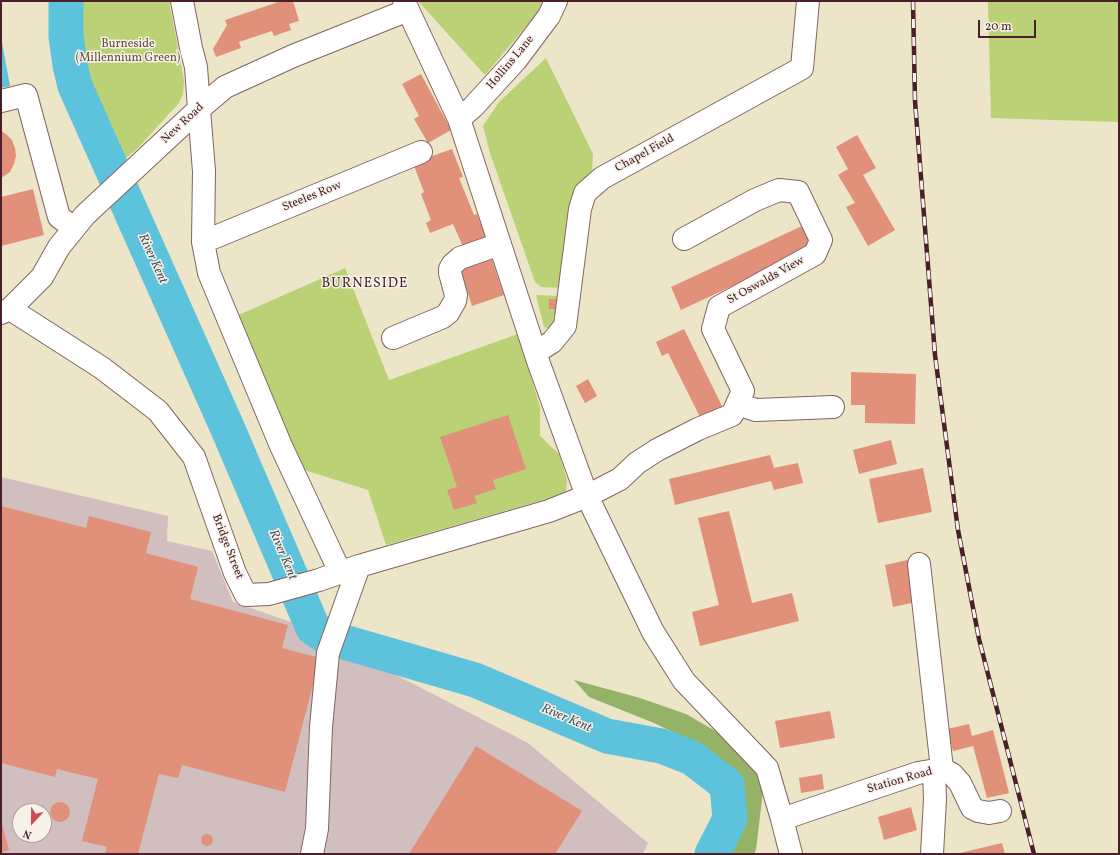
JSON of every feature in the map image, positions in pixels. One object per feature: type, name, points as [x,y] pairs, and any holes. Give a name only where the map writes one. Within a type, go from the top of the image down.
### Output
[{"type":"street","points":[[182,1],[196,67],[198,109],[204,171],[204,242],[209,273],[282,446],[349,569],[341,617],[328,653],[321,728],[317,829],[312,854]]},
{"type":"street","name":"Hollins Lane","points":[[459,119],[473,107],[516,60],[549,16],[556,1]]},
{"type":"street","name":"Chapel Field","points":[[536,352],[552,342],[565,326],[580,209],[585,193],[602,178],[802,68],[808,1]]},
{"type":"street","points":[[406,6],[459,119],[536,352],[587,496],[653,632],[684,681],[767,768],[791,854]]},
{"type":"street","name":"New Road","points":[[6,311],[42,277],[59,247],[80,222],[198,109],[225,87],[406,6]]},
{"type":"street","points":[[1,100],[26,95],[58,217],[80,222]]},
{"type":"street","name":"Steeles Row","points":[[204,242],[421,152]]},
{"type":"street","name":"St Oswalds View","points":[[684,239],[755,200],[780,190],[798,192],[821,240],[815,254],[719,307],[713,329],[743,391],[737,404]]},
{"type":"street","points":[[393,338],[443,317],[448,313],[456,301],[456,295],[450,273],[450,269],[453,264],[460,258],[500,244]]},
{"type":"street","name":"Bridge Street","points":[[6,311],[102,368],[158,411],[194,457],[236,573],[246,595],[269,594],[319,580],[349,569],[549,511],[587,496]]},
{"type":"street","points":[[587,496],[620,479],[637,463],[657,450],[698,429],[732,415],[737,404],[756,410],[833,407]]},
{"type":"street","points":[[919,564],[938,770],[932,854]]},
{"type":"street","name":"Station Road","points":[[782,819],[918,773],[938,770],[952,774],[960,783],[972,808],[989,813],[1000,811]]},
{"type":"shaded area","points":[[1,477],[168,516],[167,541],[212,551],[233,602],[297,624],[528,743],[648,843],[643,854],[1,854]]},
{"type":"green space","name":"Burneside (Millennium Green)","points":[[75,1],[169,1],[184,80],[183,94],[179,103],[139,147],[125,159],[112,133],[107,135],[104,131],[95,105],[80,72],[75,41]]},
{"type":"green space","points":[[418,1],[543,1],[537,13],[485,75]]},
{"type":"green space","points":[[988,1],[1119,1],[1119,122],[991,118]]},
{"type":"green space","points":[[546,58],[593,154],[592,172],[578,188],[563,288],[541,287],[535,282],[490,153],[483,126],[499,102]]},
{"type":"green space","points":[[345,268],[389,380],[518,334],[540,407],[540,436],[559,454],[567,480],[566,491],[557,496],[386,545],[368,490],[298,468],[234,317]]},
{"type":"green space","points":[[536,295],[560,296],[558,322],[549,329],[544,327]]},
{"type":"green space","points":[[574,680],[640,698],[686,714],[724,736],[764,783],[756,850],[754,854],[727,854],[744,805],[737,786],[701,746],[654,723],[589,697]]},
{"type":"water","points":[[1,37],[10,86],[1,88]]},
{"type":"building","points":[[281,1],[293,1],[299,21],[289,24],[291,30],[274,36],[272,31],[239,42],[241,48],[216,57],[213,49],[227,25],[225,20]]},
{"type":"building","points":[[421,74],[451,130],[428,143],[414,119],[419,116],[402,84]]},
{"type":"building","points":[[1,131],[12,140],[16,156],[10,172],[1,178]]},
{"type":"building","points":[[857,135],[876,168],[863,175],[895,230],[868,246],[846,207],[855,203],[838,175],[848,169],[836,147]]},
{"type":"building","points":[[452,149],[463,177],[459,178],[474,215],[477,214],[488,242],[465,251],[453,224],[430,233],[426,223],[431,220],[421,194],[424,192],[413,163]]},
{"type":"building","points":[[33,189],[44,235],[1,246],[1,197]]},
{"type":"building","points":[[802,226],[813,248],[681,310],[671,287]]},
{"type":"building","points":[[489,251],[504,295],[472,306],[467,290],[460,292],[452,270]]},
{"type":"building","points":[[549,299],[559,299],[558,309],[549,309]]},
{"type":"building","points":[[684,329],[723,408],[701,419],[668,353],[662,356],[656,342]]},
{"type":"building","points":[[851,372],[916,374],[915,424],[865,423],[865,405],[851,405]]},
{"type":"building","points":[[588,379],[597,396],[585,403],[576,386]]},
{"type":"building","points":[[508,415],[526,469],[493,480],[496,489],[474,496],[477,503],[454,510],[447,490],[457,487],[440,437]]},
{"type":"building","points":[[891,440],[897,464],[859,474],[853,450]]},
{"type":"building","points":[[770,455],[774,468],[798,463],[803,483],[774,490],[771,481],[675,505],[669,479]]},
{"type":"building","points":[[923,468],[932,512],[878,523],[869,479]]},
{"type":"building","points":[[1,506],[86,528],[89,516],[151,532],[146,553],[198,567],[190,599],[288,625],[282,648],[320,658],[285,792],[182,765],[178,778],[159,774],[138,854],[105,854],[107,847],[82,841],[98,779],[57,769],[55,777],[1,763]]},
{"type":"building","points":[[729,511],[752,603],[792,593],[799,621],[700,646],[692,612],[719,605],[698,518]]},
{"type":"building","points":[[908,560],[916,602],[893,607],[885,565]]},
{"type":"building","points":[[830,711],[835,738],[780,748],[775,721]]},
{"type":"building","points":[[969,724],[972,736],[993,730],[1009,793],[987,798],[973,746],[953,751],[947,729]]},
{"type":"building","points":[[476,746],[582,811],[555,854],[409,854]]},
{"type":"building","points":[[822,774],[824,789],[801,793],[799,778]]},
{"type":"building","points":[[56,803],[64,803],[69,808],[69,816],[64,821],[56,821],[52,818],[52,806]]},
{"type":"building","points":[[911,807],[917,830],[884,840],[878,817]]},
{"type":"building","points":[[1,820],[9,850],[1,853]]},
{"type":"building","points":[[205,834],[209,834],[213,840],[209,846],[205,846],[201,842],[201,838]]},
{"type":"building","points":[[1002,843],[1005,854],[960,854],[960,853]]},
{"type":"waterway","name":"River Kent","points":[[66,1],[66,36],[70,65],[75,86],[227,427],[313,628],[327,637],[475,680],[607,736],[661,746],[692,758],[727,785],[730,819],[712,854]]},
{"type":"railway","points":[[913,1],[915,101],[935,355],[958,530],[979,639],[1034,854]]},
{"type":"district","name":"BURNESIDE","points":[[365,284]]}]
